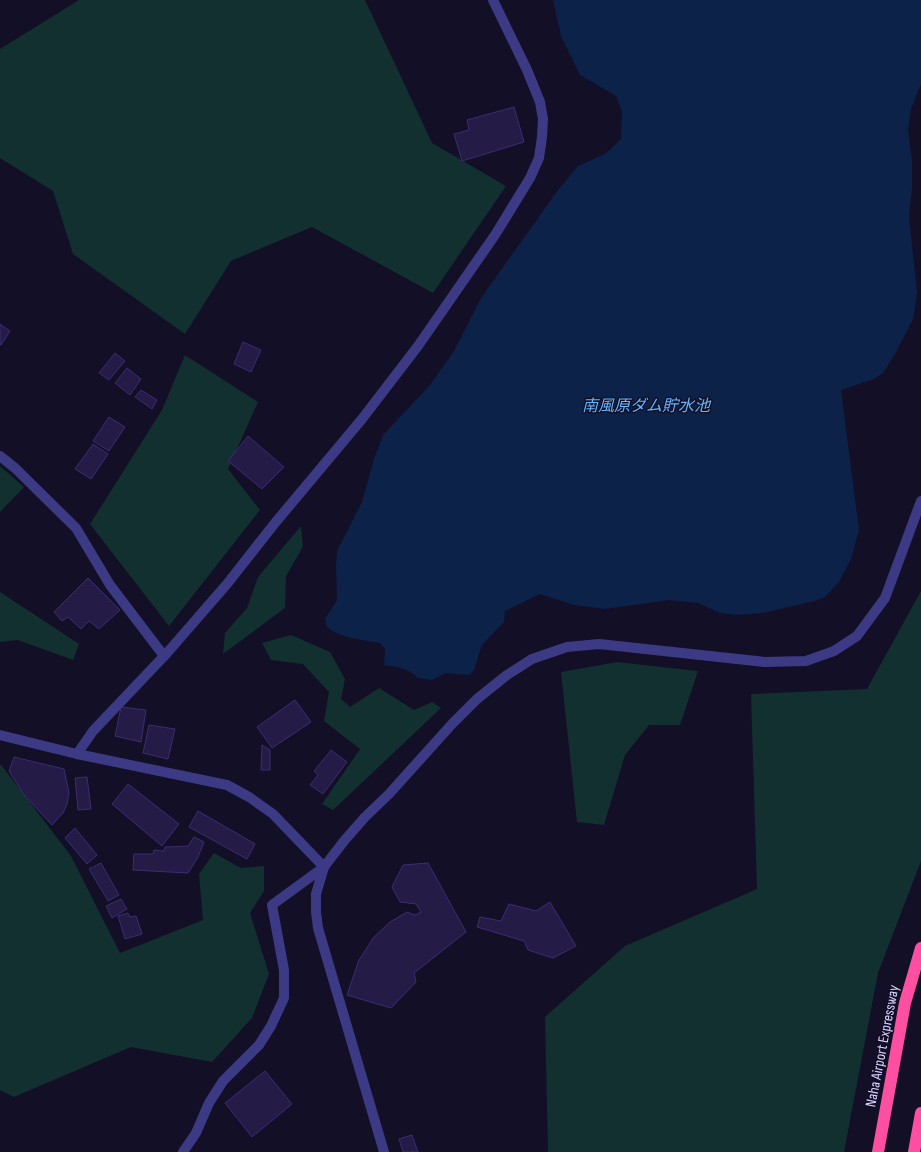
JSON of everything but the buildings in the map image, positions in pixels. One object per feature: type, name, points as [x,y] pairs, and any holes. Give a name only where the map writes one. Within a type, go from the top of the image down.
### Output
[{"type":"highway","name":"Naha Airport Expressway","points":[[878,1151],[905,1003],[921,948]]},
{"type":"highway","points":[[914,1152],[921,1113]]},
{"type":"street","points":[[77,754],[93,731],[164,656],[227,584],[275,523],[362,419],[418,346],[495,235],[530,178],[539,158],[542,136],[543,119],[540,102],[527,70],[493,0]]},
{"type":"street","points":[[0,456],[15,468],[76,528],[110,585],[164,656]]},
{"type":"street","points":[[183,1152],[196,1133],[209,1103],[223,1081],[259,1045],[271,1026],[284,998],[284,970],[272,905],[324,867],[365,817],[472,704],[507,674],[532,659],[568,647],[599,644],[765,662],[806,661],[834,651],[857,636],[885,598],[921,501]]},
{"type":"street","points":[[0,735],[77,754],[226,785],[249,797],[273,814],[324,867]]},
{"type":"street","points":[[324,867],[316,894],[318,928],[384,1152]]},
{"type":"green space","points":[[79,0],[365,0],[432,143],[506,186],[433,293],[312,227],[231,261],[185,334],[73,254],[53,191],[0,158],[0,49]]},
{"type":"green space","points":[[185,355],[258,402],[228,469],[260,510],[169,626],[90,524],[162,410]]},
{"type":"green space","points":[[0,466],[24,487],[0,512]]},
{"type":"green space","points":[[301,526],[303,547],[286,576],[285,608],[223,654],[225,633],[247,608],[258,577]]},
{"type":"green space","points":[[921,591],[921,861],[878,973],[844,1152],[548,1152],[545,1017],[625,946],[757,889],[751,694],[867,689]]},
{"type":"green space","points":[[0,592],[79,644],[73,660],[18,640],[0,642]]},
{"type":"green space","points":[[291,635],[330,652],[345,679],[341,699],[350,707],[379,688],[414,710],[432,702],[441,708],[333,810],[322,804],[360,749],[324,721],[329,692],[303,664],[271,660],[262,643]]},
{"type":"green space","points":[[617,662],[698,671],[680,725],[649,725],[625,755],[604,825],[577,822],[561,672]]},
{"type":"green space","points":[[0,765],[71,856],[120,953],[203,920],[199,874],[214,853],[241,868],[264,866],[264,891],[250,913],[269,974],[252,1018],[212,1062],[131,1047],[14,1097],[0,1090]]},
{"type":"water","name":"南風原ダム貯水池","points":[[553,0],[921,0],[921,84],[911,109],[908,129],[912,160],[912,188],[909,216],[917,292],[913,319],[894,356],[883,373],[874,379],[841,390],[859,530],[851,559],[839,582],[825,597],[815,601],[763,613],[736,615],[720,613],[698,603],[669,600],[605,609],[574,605],[540,594],[505,611],[504,622],[482,645],[474,670],[469,675],[446,673],[432,680],[418,678],[407,670],[384,665],[385,649],[380,643],[359,640],[335,633],[326,625],[325,619],[337,600],[337,551],[362,502],[374,459],[383,435],[430,385],[454,351],[481,298],[558,190],[578,166],[605,154],[621,139],[622,112],[616,96],[580,75],[561,36]]}]
